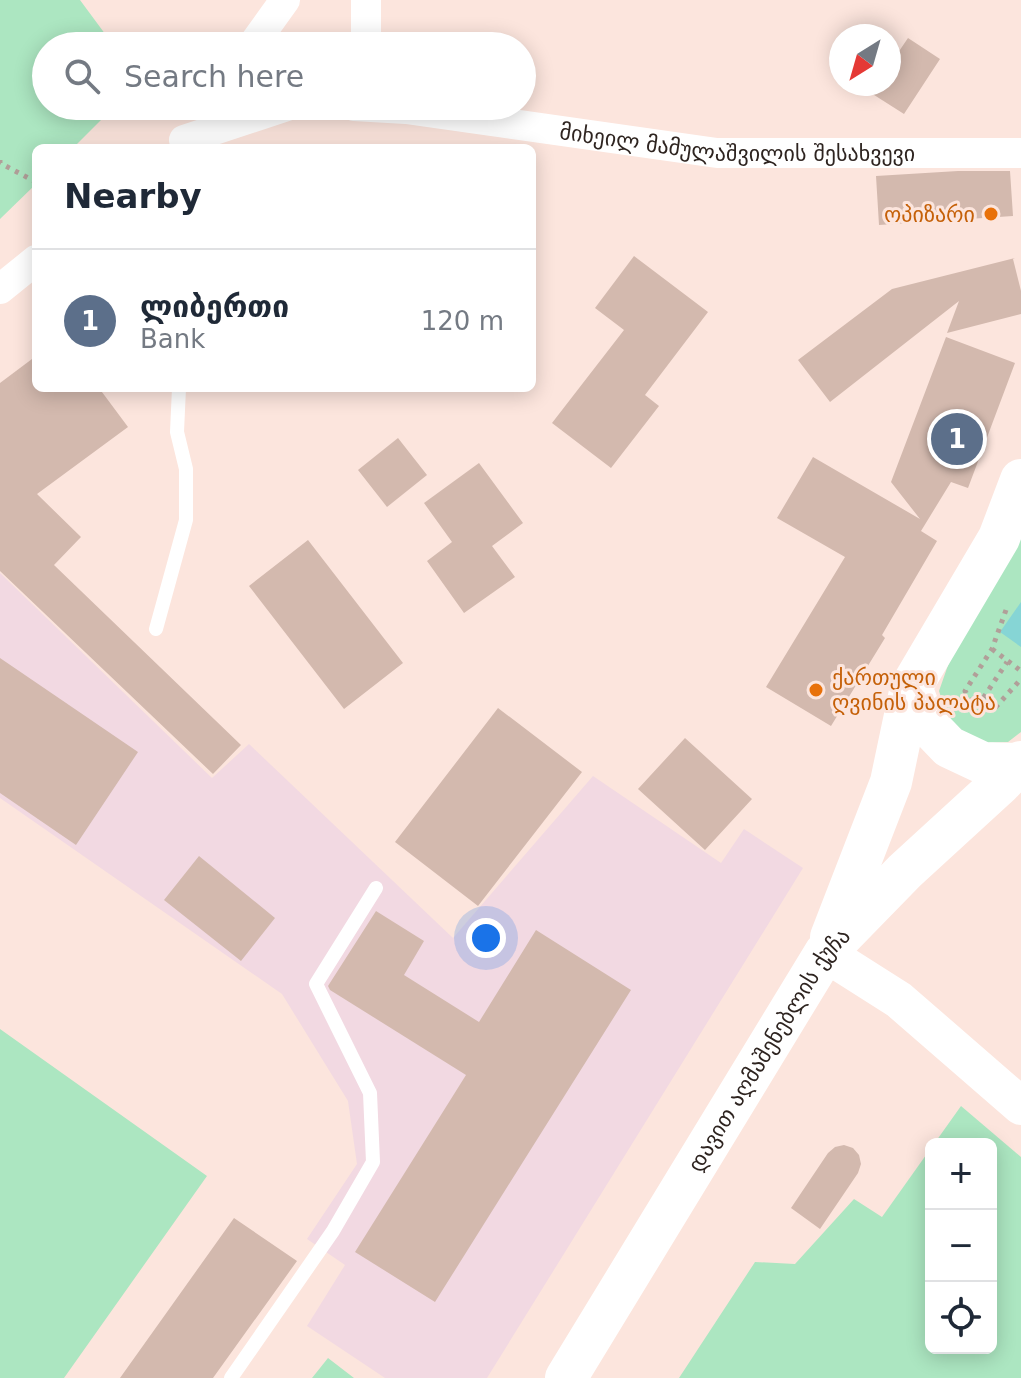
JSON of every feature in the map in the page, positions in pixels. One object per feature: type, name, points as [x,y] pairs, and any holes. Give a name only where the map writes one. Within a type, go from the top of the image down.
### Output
[{"type":"main road","points":[[825,953],[891,782],[911,687],[999,538],[1021,480]]},
{"type":"main road","points":[[911,687],[924,721],[949,747],[983,763],[1020,763]]},
{"type":"main road","name":"დავით აღმაშენებლის ქუჩა","points":[[566,1378],[825,953],[905,871],[1020,763]]},
{"type":"street","points":[[262,32],[285,0]]},
{"type":"street","points":[[366,0],[366,32]]},
{"type":"street","points":[[179,144],[197,120]]},
{"type":"street","points":[[179,144],[247,120]]},
{"type":"street","name":"მიხეილ მამულაშვილის შესახვევი","points":[[493,120],[717,153],[1021,153]]},
{"type":"street","points":[[0,289],[32,263]]},
{"type":"street","points":[[825,953],[899,1000],[1021,1106]]},
{"type":"lane","points":[[156,629],[186,520],[186,469],[177,432],[179,392]]},
{"type":"lane","points":[[231,1378],[333,1231],[373,1162],[370,1093],[316,984],[376,888]]},
{"type":"path","points":[[0,160],[0,163],[32,180]]},
{"type":"path","points":[[1010,603],[992,649],[965,691],[978,706],[995,708],[1021,679]]},
{"type":"path","points":[[992,649],[1021,671]]},
{"type":"path","points":[[978,706],[1007,662]]},
{"type":"shaded area","points":[[0,573],[212,778],[249,744],[453,938],[593,776],[721,863],[744,829],[803,868],[487,1378],[385,1378],[307,1326],[345,1265],[307,1239],[357,1164],[348,1101],[282,994],[0,798]]},
{"type":"green space","points":[[0,0],[80,0],[104,32],[32,32],[32,120],[101,120],[77,144],[32,144],[32,188],[0,219]]},
{"type":"green space","points":[[1021,527],[1021,732],[1008,742],[976,743],[949,723],[939,691],[953,651]]},
{"type":"green space","points":[[0,1029],[207,1176],[64,1378],[0,1378]]},
{"type":"green space","points":[[961,1106],[1021,1157],[1021,1378],[679,1378],[755,1262],[795,1264],[854,1199],[882,1217],[925,1156],[925,1354],[997,1354],[997,1138],[938,1138]]},
{"type":"green space","points":[[328,1358],[354,1378],[312,1378]]},
{"type":"water","points":[[1021,602],[1021,647],[1000,632]]},
{"type":"building","points":[[908,38],[940,59],[904,114],[876,96],[901,96],[901,48]]},
{"type":"building","points":[[1010,171],[1013,216],[879,225],[876,176]]},
{"type":"building","points":[[634,256],[708,312],[645,395],[659,406],[611,468],[552,423],[624,330],[595,308]]},
{"type":"building","points":[[1015,258],[1021,291],[1021,314],[947,333],[959,301],[830,402],[798,360],[892,289]]},
{"type":"building","points":[[946,337],[1015,363],[968,488],[951,482],[921,531],[937,541],[882,635],[885,638],[831,726],[766,687],[845,557],[777,518],[813,457],[920,519],[891,482]]},
{"type":"building","points":[[32,359],[32,392],[102,392],[128,427],[37,494],[81,537],[54,565],[241,745],[213,774],[0,571],[0,383]]},
{"type":"building","points":[[398,438],[427,475],[387,507],[358,470]]},
{"type":"building","points":[[479,463],[523,523],[492,546],[515,577],[464,613],[427,561],[452,542],[424,503]]},
{"type":"building","points":[[308,540],[403,663],[344,709],[249,586]]},
{"type":"building","points":[[0,658],[138,752],[76,845],[0,793]]},
{"type":"building","points":[[498,708],[582,772],[478,906],[395,842]]},
{"type":"building","points":[[685,738],[752,799],[705,850],[638,789]]},
{"type":"building","points":[[199,856],[275,918],[241,961],[164,900]]},
{"type":"building","points":[[376,911],[424,941],[404,975],[479,1022],[536,930],[631,990],[435,1302],[355,1252],[466,1075],[330,990],[328,986]]},
{"type":"building","points":[[844,1145],[853,1148],[861,1164],[820,1229],[791,1208],[828,1153]]},
{"type":"building","points":[[234,1218],[297,1261],[213,1378],[120,1378]]},
{"type":"place","name":"ოპიზარი","points":[[991,214]]},
{"type":"place","name":"ლიბერთი","points":[[957,439]]},
{"type":"place","name":"ქართული ღვინის პალატა","points":[[816,690]]}]
